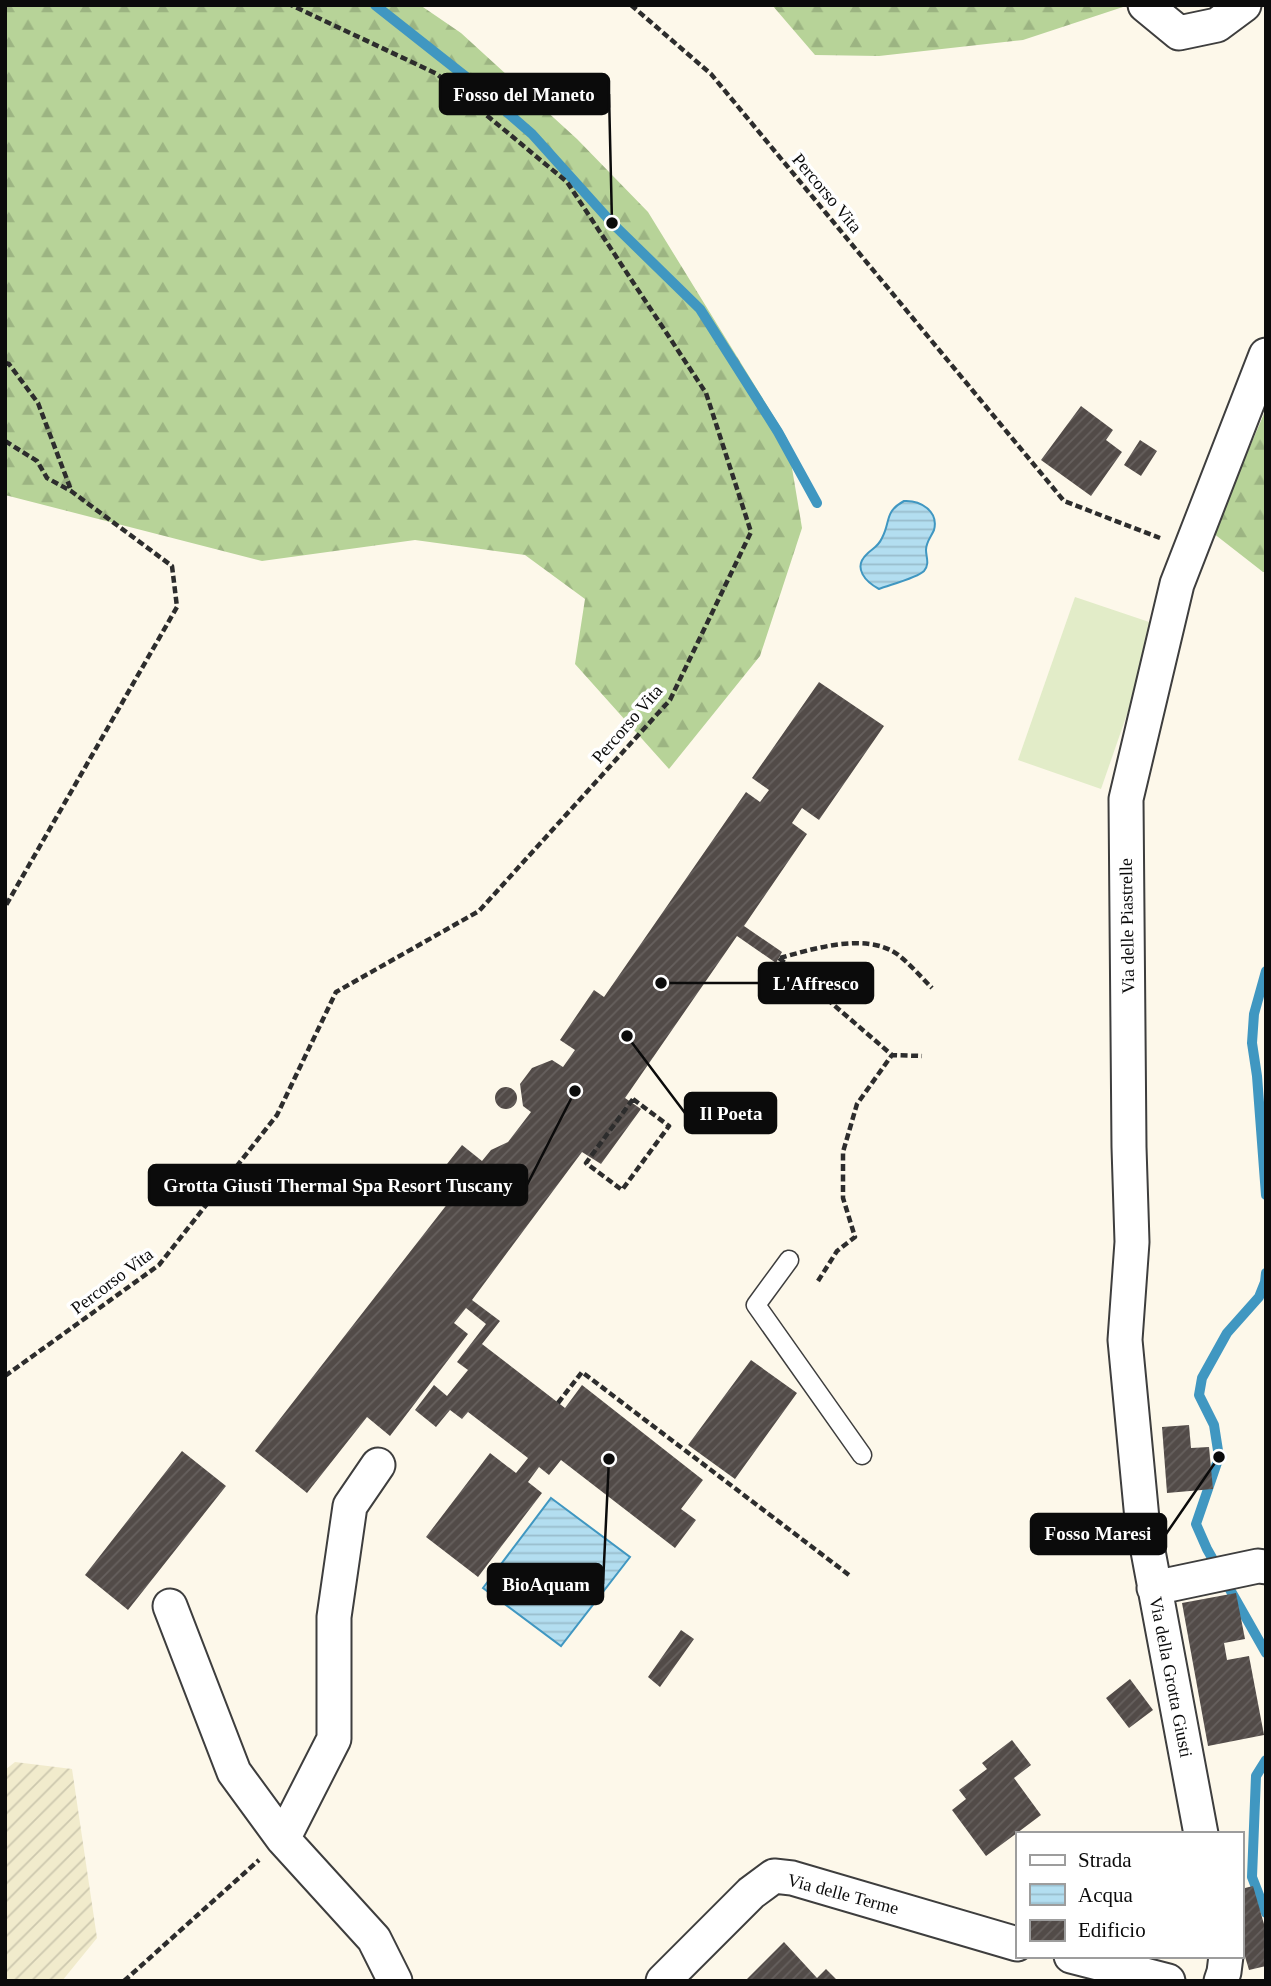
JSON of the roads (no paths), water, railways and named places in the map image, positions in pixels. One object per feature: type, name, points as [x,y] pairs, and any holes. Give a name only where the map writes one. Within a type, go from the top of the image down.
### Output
[{"type":"street","points":[[1145,5],[1179,33],[1217,24],[1244,5]]},
{"type":"street","name":"Via delle Piastrelle","points":[[1142,1519],[1125,1340],[1132,1242],[1126,799],[1177,584],[1266,355]]},
{"type":"street","points":[[283,1839],[334,1739],[334,1617],[350,1506],[378,1465]]},
{"type":"street","name":"Via della Grotta Giusti","points":[[1142,1519],[1201,1832]]},
{"type":"street","points":[[1154,1588],[1258,1566],[1266,1567]]},
{"type":"street","points":[[170,1606],[234,1772],[283,1839],[374,1939],[395,1981]]},
{"type":"street","name":"Via delle Terme","points":[[663,1981],[751,1893],[774,1877],[792,1878],[1016,1944]]},
{"type":"street","points":[[1079,1958],[1168,1981]]},
{"type":"street","points":[[1220,1981],[1226,1958]]},
{"type":"lane","points":[[789,1260],[756,1305],[862,1455]]},
{"type":"water","points":[[904,501],[922,505],[934,517],[934,530],[926,547],[927,566],[915,576],[879,589],[862,574],[861,564],[880,541],[893,509]]},
{"type":"water","points":[[551,1498],[630,1557],[561,1646],[483,1588]]},
{"type":"waterway","points":[[375,5],[470,80],[532,134],[612,223],[700,309],[778,432],[817,503]]},
{"type":"waterway","points":[[1266,971],[1254,1014],[1252,1043],[1266,1195]]},
{"type":"waterway","points":[[1266,1273],[1259,1297],[1227,1333],[1202,1378],[1199,1395],[1214,1425],[1219,1457],[1196,1524],[1207,1549],[1266,1653]]},
{"type":"waterway","points":[[1266,1760],[1256,1776],[1252,1877],[1266,1913]]},
{"type":"place","name":"Fosso del Maneto","points":[[612,223]]},
{"type":"place","name":"L'Affresco","points":[[661,983]]},
{"type":"place","name":"Il Poeta","points":[[627,1036]]},
{"type":"place","name":"Grotta Giusti Thermal Spa Resort Tuscany","points":[[575,1091]]},
{"type":"place","name":"Fosso Maresi","points":[[1219,1457]]},
{"type":"place","name":"BioAquam","points":[[609,1459]]}]
